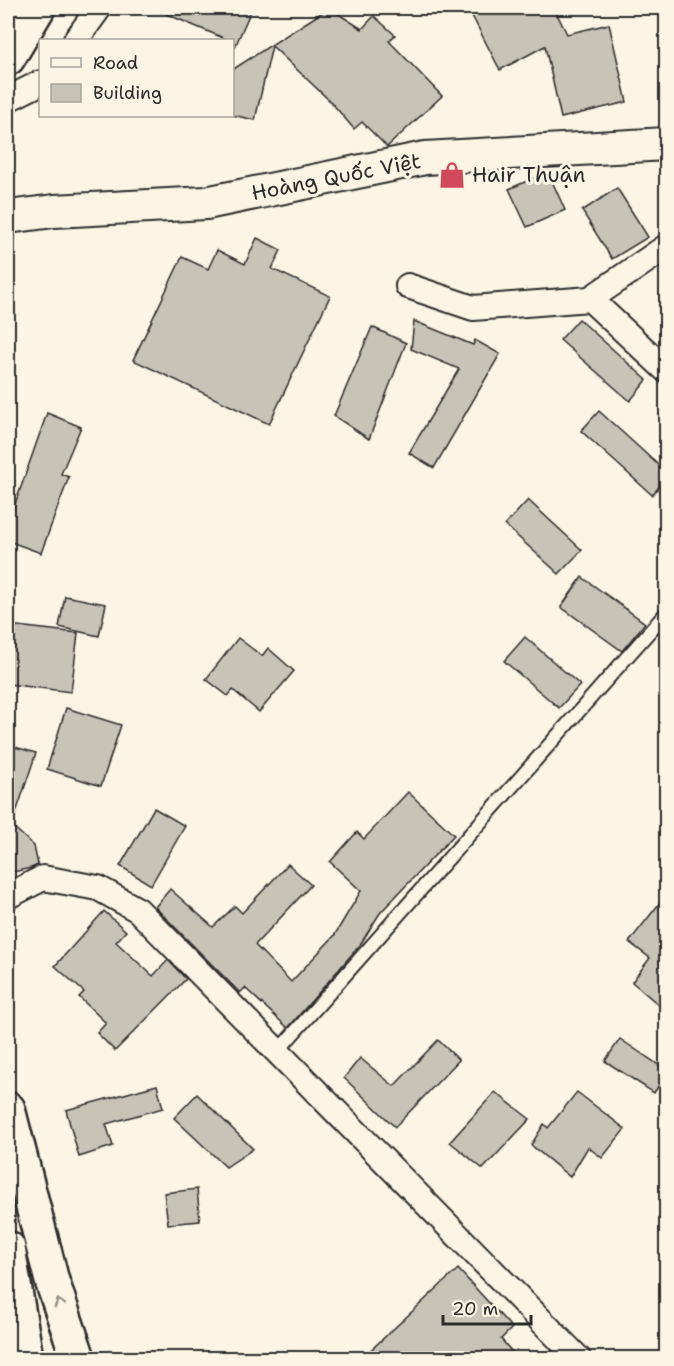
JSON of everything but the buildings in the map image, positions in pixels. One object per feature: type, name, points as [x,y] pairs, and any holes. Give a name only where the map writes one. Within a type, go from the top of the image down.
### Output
[{"type":"main road","points":[[9,56],[38,8]]},
{"type":"main road","points":[[8,1108],[52,1281],[78,1359]]},
{"type":"main road","points":[[8,1248],[26,1359]]},
{"type":"street","points":[[77,39],[99,8]]},
{"type":"street","points":[[8,99],[39,84]]},
{"type":"street","name":"Hoàng Quốc Việt","points":[[8,217],[54,211],[206,203],[425,158],[666,144]]},
{"type":"street","points":[[408,286],[473,308],[590,299],[666,247]]},
{"type":"street","points":[[590,299],[666,370]]},
{"type":"street","points":[[8,896],[43,879],[98,888],[138,910],[578,1359]]},
{"type":"lane","points":[[277,1052],[666,613]]},
{"type":"place","name":"Hair Thuận","points":[[452,175]]}]
